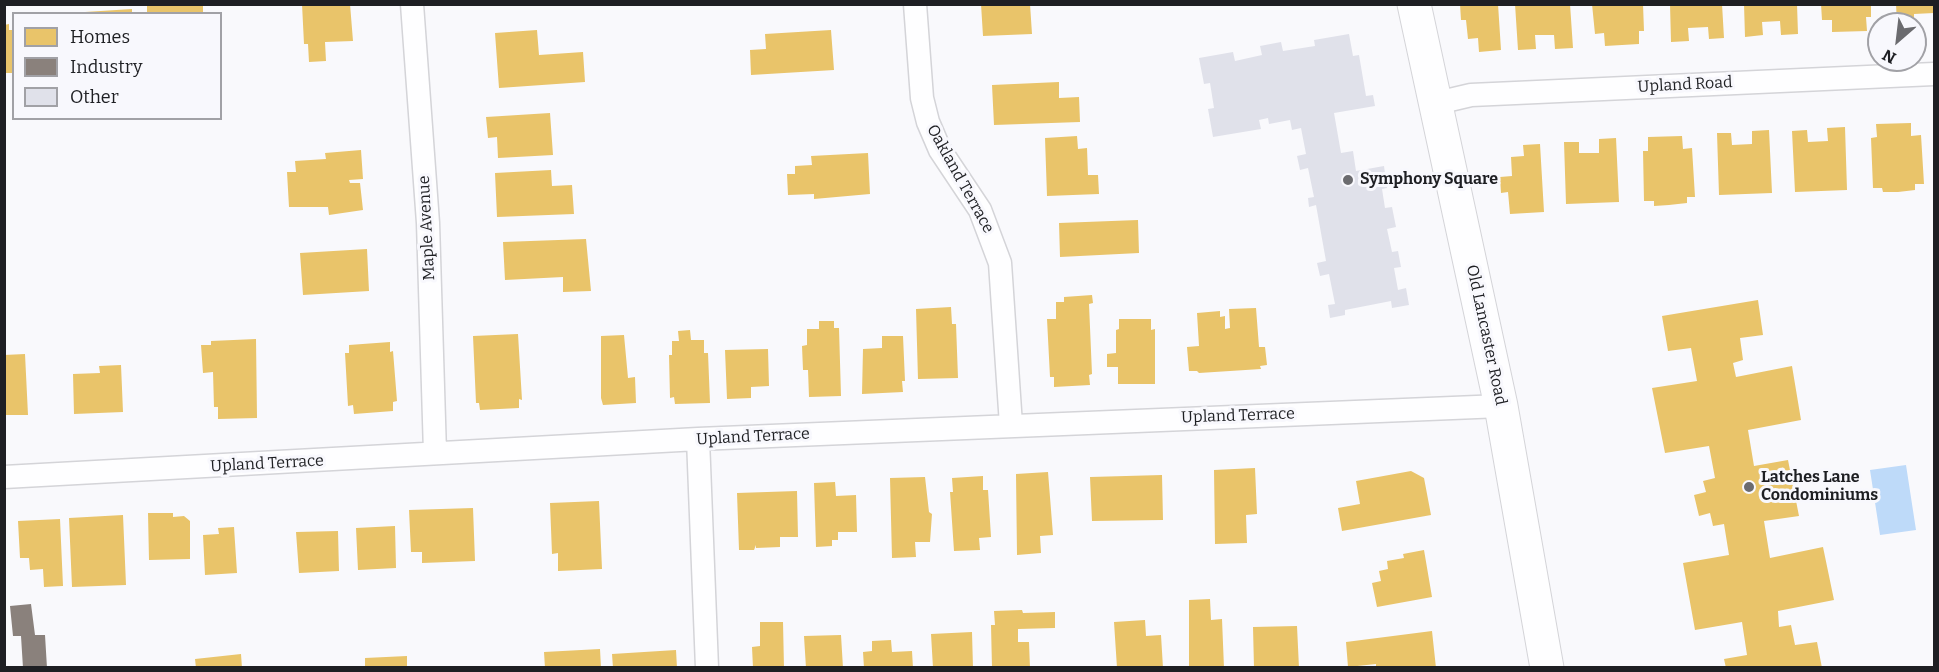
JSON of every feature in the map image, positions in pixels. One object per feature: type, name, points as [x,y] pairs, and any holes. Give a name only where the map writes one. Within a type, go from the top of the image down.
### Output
[{"type":"main road","name":"Old Lancaster Road","points":[[1414,4],[1501,406],[1547,668]]},
{"type":"street","name":"Maple Avenue","points":[[412,4],[428,223],[435,453]]},
{"type":"street","name":"Oakland Terrace","points":[[915,4],[922,98],[928,122],[940,150],[980,210],[1000,263],[1011,425]]},
{"type":"street","name":"Upland Road","points":[[1437,103],[1471,95],[1935,74]]},
{"type":"street","name":"Upland Terrace","points":[[4,477],[698,439],[1501,406]]},
{"type":"street","points":[[698,439],[707,668]]},
{"type":"water","points":[[1906,465],[1916,530],[1880,535],[1870,470]]},
{"type":"building: Homes","points":[[203,4],[203,12],[147,12],[147,5]]},
{"type":"building: Homes","points":[[302,4],[350,4],[353,41],[325,42],[326,61],[309,62],[308,44],[304,44]]},
{"type":"building: Homes","points":[[981,4],[1030,4],[1032,34],[983,36]]},
{"type":"building: Homes","points":[[1460,4],[1498,4],[1501,50],[1479,52],[1478,38],[1468,39],[1466,20],[1461,20]]},
{"type":"building: Homes","points":[[1515,4],[1570,4],[1573,48],[1555,49],[1554,35],[1535,35],[1536,49],[1518,50]]},
{"type":"building: Homes","points":[[1592,4],[1643,4],[1644,31],[1639,31],[1639,44],[1605,46],[1604,33],[1595,34]]},
{"type":"building: Homes","points":[[1670,4],[1722,4],[1724,38],[1709,39],[1708,27],[1688,28],[1689,41],[1671,42]]},
{"type":"building: Homes","points":[[1744,4],[1797,4],[1798,34],[1781,35],[1780,21],[1762,22],[1763,35],[1745,37]]},
{"type":"building: Homes","points":[[1821,4],[1871,4],[1871,12],[1867,12],[1866,17],[1867,31],[1832,32],[1832,20],[1822,20]]},
{"type":"building: Homes","points":[[1896,4],[1934,4],[1934,13],[1896,12]]},
{"type":"building: Homes","points":[[132,9],[132,12],[85,12]]},
{"type":"building: Homes","points":[[9,24],[9,30],[12,30],[12,73],[4,73],[4,25]]},
{"type":"building: Homes","points":[[537,30],[539,55],[583,52],[585,82],[499,88],[495,33]]},
{"type":"building: Homes","points":[[831,30],[834,70],[751,75],[750,50],[766,49],[765,34]]},
{"type":"building: Homes","points":[[1059,82],[1059,98],[1079,97],[1080,122],[994,125],[992,85]]},
{"type":"building: Homes","points":[[550,113],[553,155],[498,158],[497,137],[488,138],[486,117]]},
{"type":"building: Homes","points":[[1911,123],[1911,136],[1921,135],[1924,184],[1915,184],[1915,190],[1898,192],[1883,192],[1882,188],[1873,188],[1871,138],[1877,137],[1876,124]]},
{"type":"building: Homes","points":[[1845,127],[1847,190],[1795,192],[1792,131],[1807,130],[1808,142],[1828,141],[1827,128]]},
{"type":"building: Homes","points":[[1769,130],[1772,193],[1719,195],[1717,133],[1731,133],[1732,145],[1752,144],[1752,131]]},
{"type":"building: Homes","points":[[1077,136],[1078,149],[1087,148],[1088,175],[1098,175],[1099,194],[1047,196],[1045,138]]},
{"type":"building: Homes","points":[[1682,136],[1683,149],[1692,148],[1695,197],[1687,197],[1687,203],[1654,206],[1654,201],[1644,201],[1643,151],[1648,151],[1648,137]]},
{"type":"building: Homes","points":[[1616,138],[1619,202],[1566,204],[1564,142],[1579,142],[1579,153],[1599,153],[1599,139]]},
{"type":"building: Homes","points":[[1540,144],[1544,212],[1510,214],[1508,192],[1501,193],[1500,177],[1512,176],[1511,157],[1524,156],[1523,145]]},
{"type":"building: Homes","points":[[361,150],[363,179],[349,180],[350,183],[360,183],[363,210],[329,215],[328,207],[289,207],[287,172],[296,172],[295,161],[326,159],[325,153]]},
{"type":"building: Homes","points":[[868,153],[870,194],[814,199],[814,194],[788,195],[787,174],[795,174],[795,166],[812,165],[811,156]]},
{"type":"building: Homes","points":[[551,170],[552,186],[572,185],[574,214],[497,217],[495,173]]},
{"type":"building: Homes","points":[[1138,220],[1139,253],[1060,257],[1059,223]]},
{"type":"building: Homes","points":[[586,239],[591,291],[563,292],[563,277],[505,280],[503,242]]},
{"type":"building: Homes","points":[[367,249],[369,291],[303,295],[300,253]]},
{"type":"building: Homes","points":[[1092,295],[1093,303],[1089,304],[1092,374],[1089,375],[1090,385],[1054,387],[1054,377],[1050,377],[1047,319],[1056,319],[1056,302],[1064,302],[1064,297]]},
{"type":"building: Homes","name":"Latches Lane Condominiums","points":[[1758,300],[1763,335],[1740,338],[1743,360],[1733,363],[1736,377],[1792,366],[1801,420],[1748,430],[1754,466],[1788,460],[1799,516],[1764,521],[1770,558],[1823,547],[1834,600],[1778,611],[1779,627],[1791,625],[1795,645],[1817,642],[1822,668],[1726,668],[1724,659],[1747,655],[1742,622],[1695,630],[1683,563],[1729,555],[1724,524],[1713,526],[1710,513],[1699,516],[1694,495],[1706,492],[1703,481],[1715,478],[1709,446],[1665,453],[1652,388],[1697,381],[1691,348],[1668,351],[1662,316]]},
{"type":"building: Homes","points":[[951,307],[952,324],[956,324],[958,378],[918,379],[916,309]]},
{"type":"building: Homes","points":[[1256,308],[1259,347],[1265,347],[1267,365],[1260,366],[1261,369],[1199,373],[1189,371],[1187,347],[1199,346],[1197,313],[1220,311],[1220,317],[1225,316],[1225,329],[1230,328],[1229,309]]},
{"type":"building: Homes","points":[[1119,319],[1151,319],[1151,330],[1155,329],[1155,384],[1118,384],[1118,367],[1107,367],[1107,354],[1116,353],[1116,330],[1119,329]]},
{"type":"building: Homes","points":[[819,321],[834,321],[834,328],[839,328],[841,396],[809,397],[808,370],[803,370],[802,346],[807,345],[807,329],[819,329]]},
{"type":"building: Homes","points":[[690,330],[691,340],[704,340],[704,353],[708,353],[710,403],[675,404],[674,397],[670,398],[669,355],[672,355],[672,341],[679,341],[678,331]]},
{"type":"building: Homes","points":[[518,334],[522,400],[519,399],[519,408],[480,410],[479,403],[476,403],[473,336]]},
{"type":"building: Homes","points":[[624,335],[628,378],[635,377],[636,403],[603,405],[601,336]]},
{"type":"building: Homes","points":[[882,336],[903,336],[905,381],[902,381],[903,392],[862,394],[863,349],[882,348]]},
{"type":"building: Homes","points":[[256,339],[257,418],[218,419],[218,407],[214,407],[213,372],[203,373],[201,345],[211,345],[211,341]]},
{"type":"building: Homes","points":[[390,342],[390,352],[393,351],[397,401],[393,402],[393,411],[354,414],[353,405],[348,406],[345,353],[349,353],[349,345]]},
{"type":"building: Homes","points":[[768,349],[769,386],[751,387],[751,398],[727,399],[725,350]]},
{"type":"building: Homes","points":[[25,354],[28,415],[4,415],[4,355]]},
{"type":"building: Homes","points":[[121,365],[123,412],[74,414],[73,374],[100,373],[99,366]]},
{"type":"building: Homes","points":[[1255,468],[1257,514],[1246,515],[1247,543],[1215,544],[1214,470]]},
{"type":"building: Homes","points":[[1411,471],[1424,478],[1431,515],[1342,531],[1338,508],[1360,504],[1356,481]]},
{"type":"building: Homes","points":[[1048,472],[1053,535],[1040,536],[1041,553],[1017,555],[1016,474]]},
{"type":"building: Homes","points":[[1162,475],[1163,520],[1092,521],[1090,477]]},
{"type":"building: Homes","points":[[983,476],[983,490],[988,490],[991,537],[979,538],[980,550],[954,551],[950,492],[953,492],[952,478]]},
{"type":"building: Homes","points":[[925,477],[929,512],[932,514],[930,542],[915,542],[916,557],[892,558],[890,478]]},
{"type":"building: Homes","points":[[835,482],[836,496],[856,495],[857,532],[838,532],[838,540],[832,540],[832,546],[816,547],[814,483]]},
{"type":"building: Homes","points":[[797,491],[798,537],[780,537],[780,547],[756,548],[756,545],[754,550],[739,550],[737,493]]},
{"type":"building: Homes","points":[[599,501],[602,569],[558,571],[558,553],[552,554],[550,503]]},
{"type":"building: Homes","points":[[473,508],[475,561],[422,563],[422,552],[411,552],[409,510]]},
{"type":"building: Homes","points":[[148,513],[173,513],[173,517],[184,516],[190,521],[190,559],[149,560]]},
{"type":"building: Homes","points":[[123,515],[126,585],[72,587],[69,518]]},
{"type":"building: Homes","points":[[60,519],[63,586],[44,587],[43,569],[30,570],[29,558],[20,558],[18,521]]},
{"type":"building: Homes","points":[[395,526],[396,568],[358,570],[356,528]]},
{"type":"building: Homes","points":[[234,527],[237,573],[205,575],[203,535],[219,534],[218,528]]},
{"type":"building: Homes","points":[[338,531],[339,571],[299,573],[296,532]]},
{"type":"building: Homes","points":[[1424,550],[1432,597],[1377,607],[1372,583],[1381,581],[1379,571],[1388,569],[1387,561],[1404,558],[1403,554]]},
{"type":"building: Homes","points":[[1210,599],[1211,620],[1222,619],[1224,668],[1189,668],[1189,600]]},
{"type":"building: Homes","points":[[1022,610],[1023,613],[1055,612],[1055,628],[1018,629],[1018,642],[1029,642],[1030,668],[992,668],[991,625],[995,625],[994,611]]},
{"type":"building: Homes","points":[[1145,620],[1146,636],[1161,635],[1163,668],[1117,668],[1114,622]]},
{"type":"building: Homes","points":[[760,622],[783,622],[784,668],[753,668],[752,647],[760,646]]},
{"type":"building: Homes","points":[[1297,626],[1299,668],[1254,668],[1253,627]]},
{"type":"building: Homes","points":[[1432,631],[1436,668],[1376,668],[1376,664],[1348,667],[1346,642]]},
{"type":"building: Homes","points":[[972,632],[973,668],[933,668],[931,634]]},
{"type":"building: Homes","points":[[841,635],[843,668],[806,668],[804,636]]},
{"type":"building: Homes","points":[[891,640],[892,652],[912,651],[913,668],[864,668],[863,652],[872,651],[872,641]]},
{"type":"building: Homes","points":[[600,649],[601,668],[545,668],[544,652]]},
{"type":"building: Homes","points":[[676,650],[677,668],[613,668],[612,654]]},
{"type":"building: Homes","points":[[241,654],[242,668],[196,668],[195,659]]},
{"type":"building: Homes","points":[[407,656],[407,668],[365,668],[365,658]]},
{"type":"building: Industry","points":[[31,604],[35,635],[45,635],[47,668],[23,668],[21,636],[13,636],[10,606]]},
{"type":"building: Other","name":"Symphony Square","points":[[1349,34],[1353,56],[1359,55],[1366,96],[1373,95],[1375,106],[1334,113],[1341,153],[1353,151],[1356,171],[1384,166],[1387,188],[1382,189],[1385,208],[1392,207],[1396,227],[1387,229],[1392,252],[1398,251],[1401,267],[1394,268],[1398,290],[1406,288],[1409,305],[1392,308],[1391,301],[1345,310],[1345,315],[1330,318],[1328,305],[1335,304],[1329,274],[1320,276],[1317,263],[1326,261],[1316,205],[1309,207],[1308,198],[1314,197],[1308,168],[1300,170],[1297,156],[1306,154],[1301,128],[1292,130],[1290,120],[1269,124],[1268,118],[1259,120],[1261,129],[1213,137],[1208,109],[1214,108],[1210,83],[1204,84],[1199,58],[1233,52],[1235,61],[1262,55],[1260,46],[1281,42],[1283,51],[1315,46],[1314,40]]},
{"type":"place","name":"Symphony Square","points":[[1348,180]]},
{"type":"place","name":"Latches Lane Condominiums","points":[[1749,487]]}]
